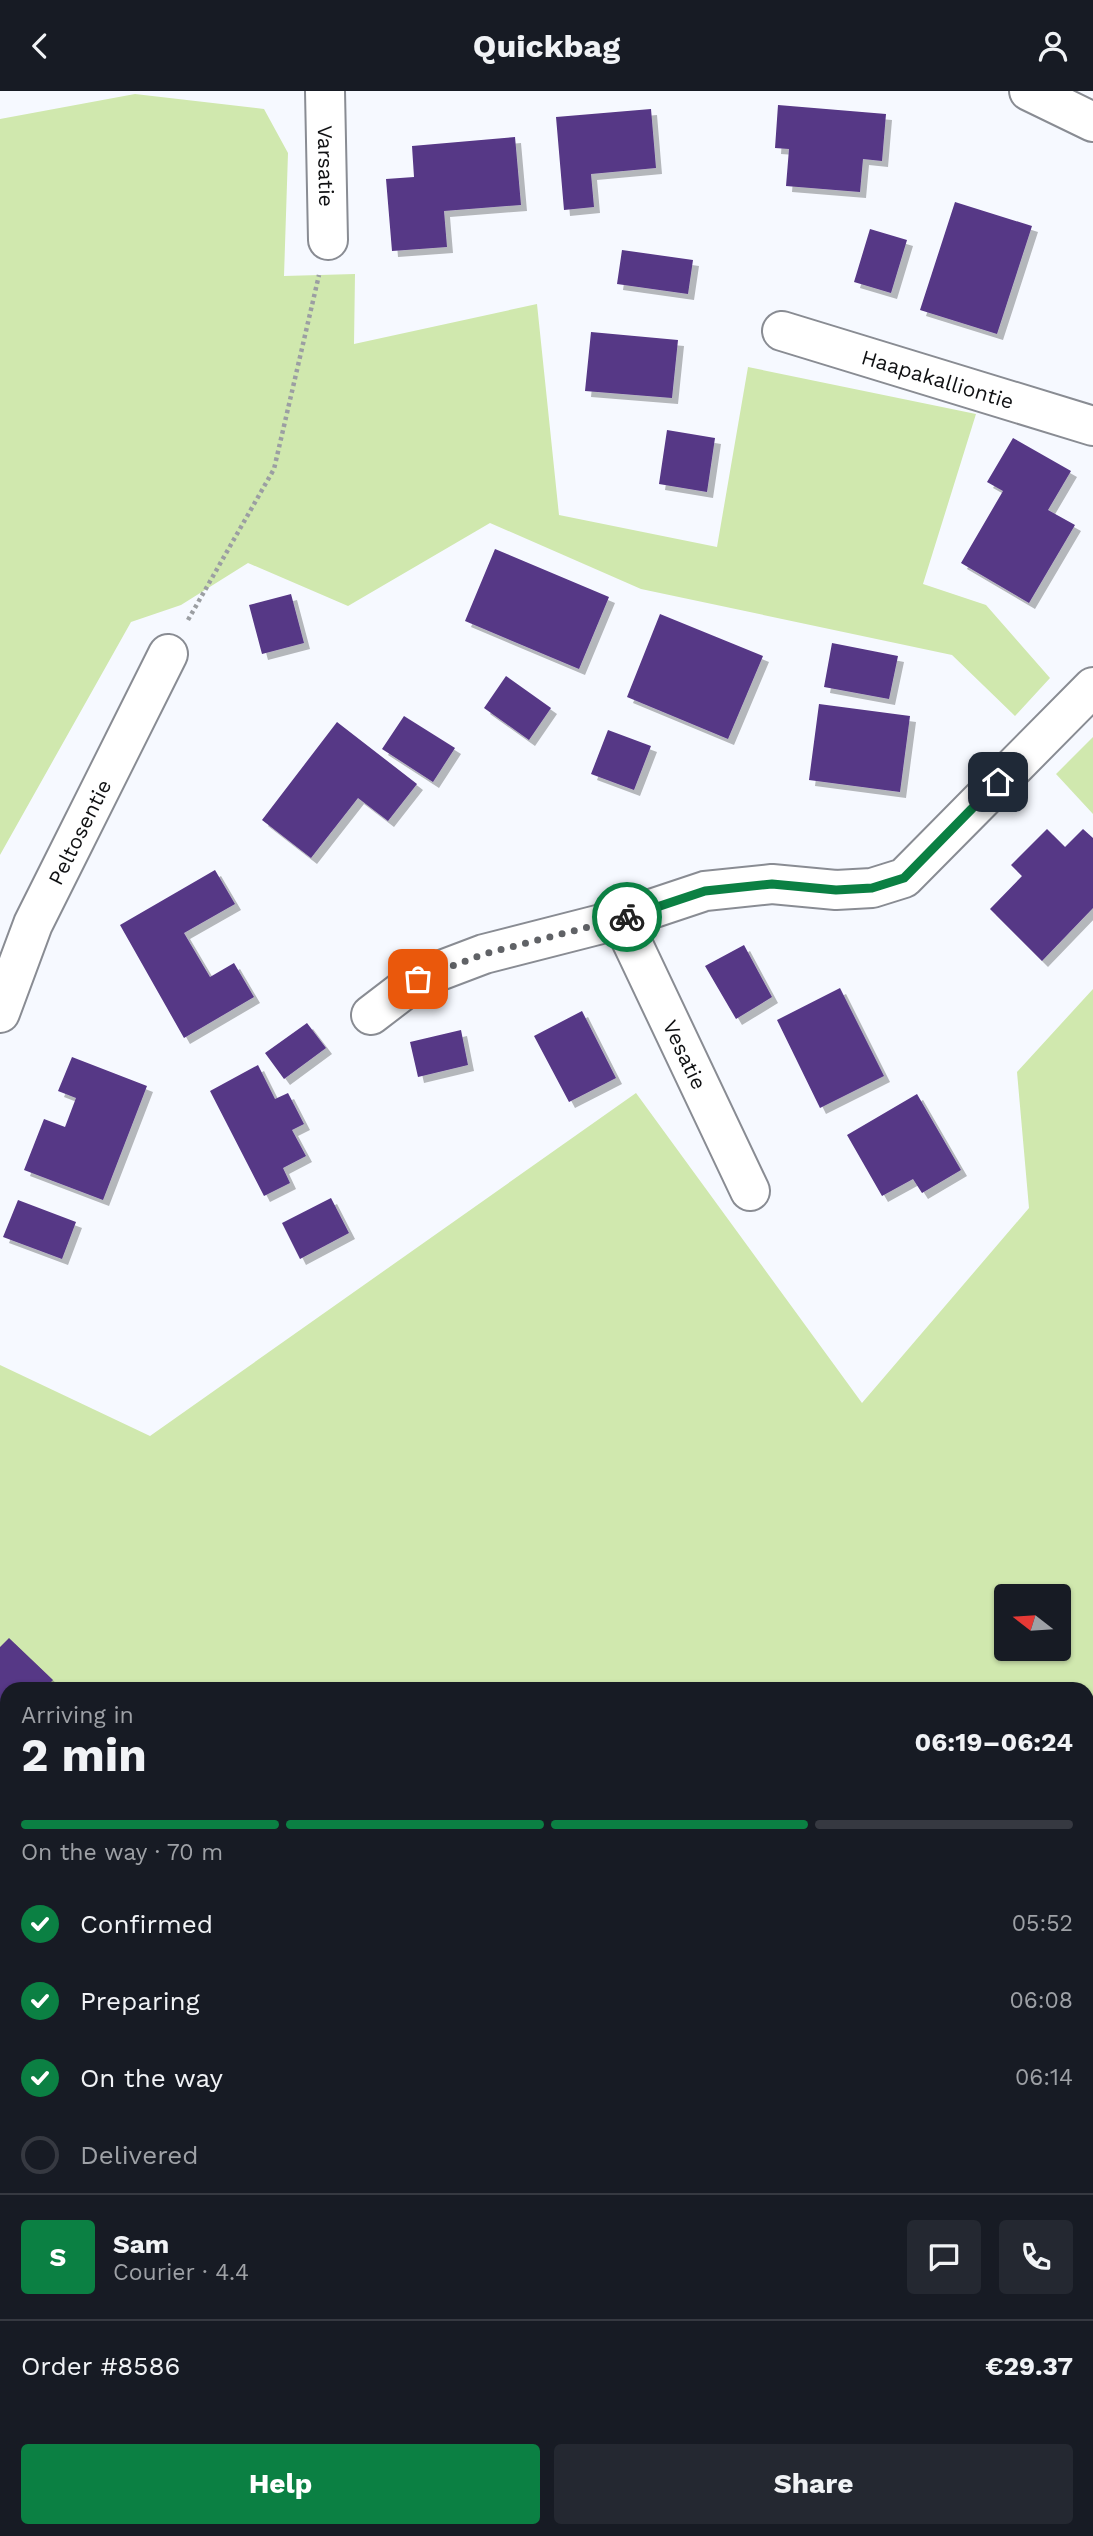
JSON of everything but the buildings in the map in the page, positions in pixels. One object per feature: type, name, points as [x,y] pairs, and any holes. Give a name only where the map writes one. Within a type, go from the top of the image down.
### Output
[{"type":"street","name":"Varsatie","points":[[326,91],[328,240]]},
{"type":"street","points":[[1029,91],[1093,122]]},
{"type":"street","name":"Haapakalliontie","points":[[782,331],[1093,426]]},
{"type":"street","name":"Peltosentie","points":[[0,1013],[33,924],[169,654]]},
{"type":"street","points":[[371,1015],[418,979],[484,954],[621,919],[705,891],[772,884],[836,890],[872,888],[904,878],[1093,687]]},
{"type":"street","name":"Vesatie","points":[[621,919],[750,1191]]},
{"type":"path","points":[[169,654],[274,470],[328,240]]},
{"type":"green space","points":[[135,94],[264,109],[288,153],[284,276],[355,274],[354,344],[537,304],[559,515],[717,547],[748,367],[976,414],[923,584],[986,605],[1050,678],[1015,716],[952,655],[641,589],[490,523],[348,606],[248,563],[181,605],[131,622],[0,855],[0,119]]},
{"type":"green space","points":[[1093,737],[1093,814],[1056,774]]},
{"type":"green space","points":[[1093,989],[1093,1682],[0,1682],[0,1365],[150,1436],[636,1093],[862,1403],[1029,1208],[1017,1072]]},
{"type":"way so far","points":[[418,979],[484,954],[627,917]]},
{"type":"route","points":[[627,917],[705,891],[772,884],[836,890],[872,888],[904,878],[998,782]]}]
